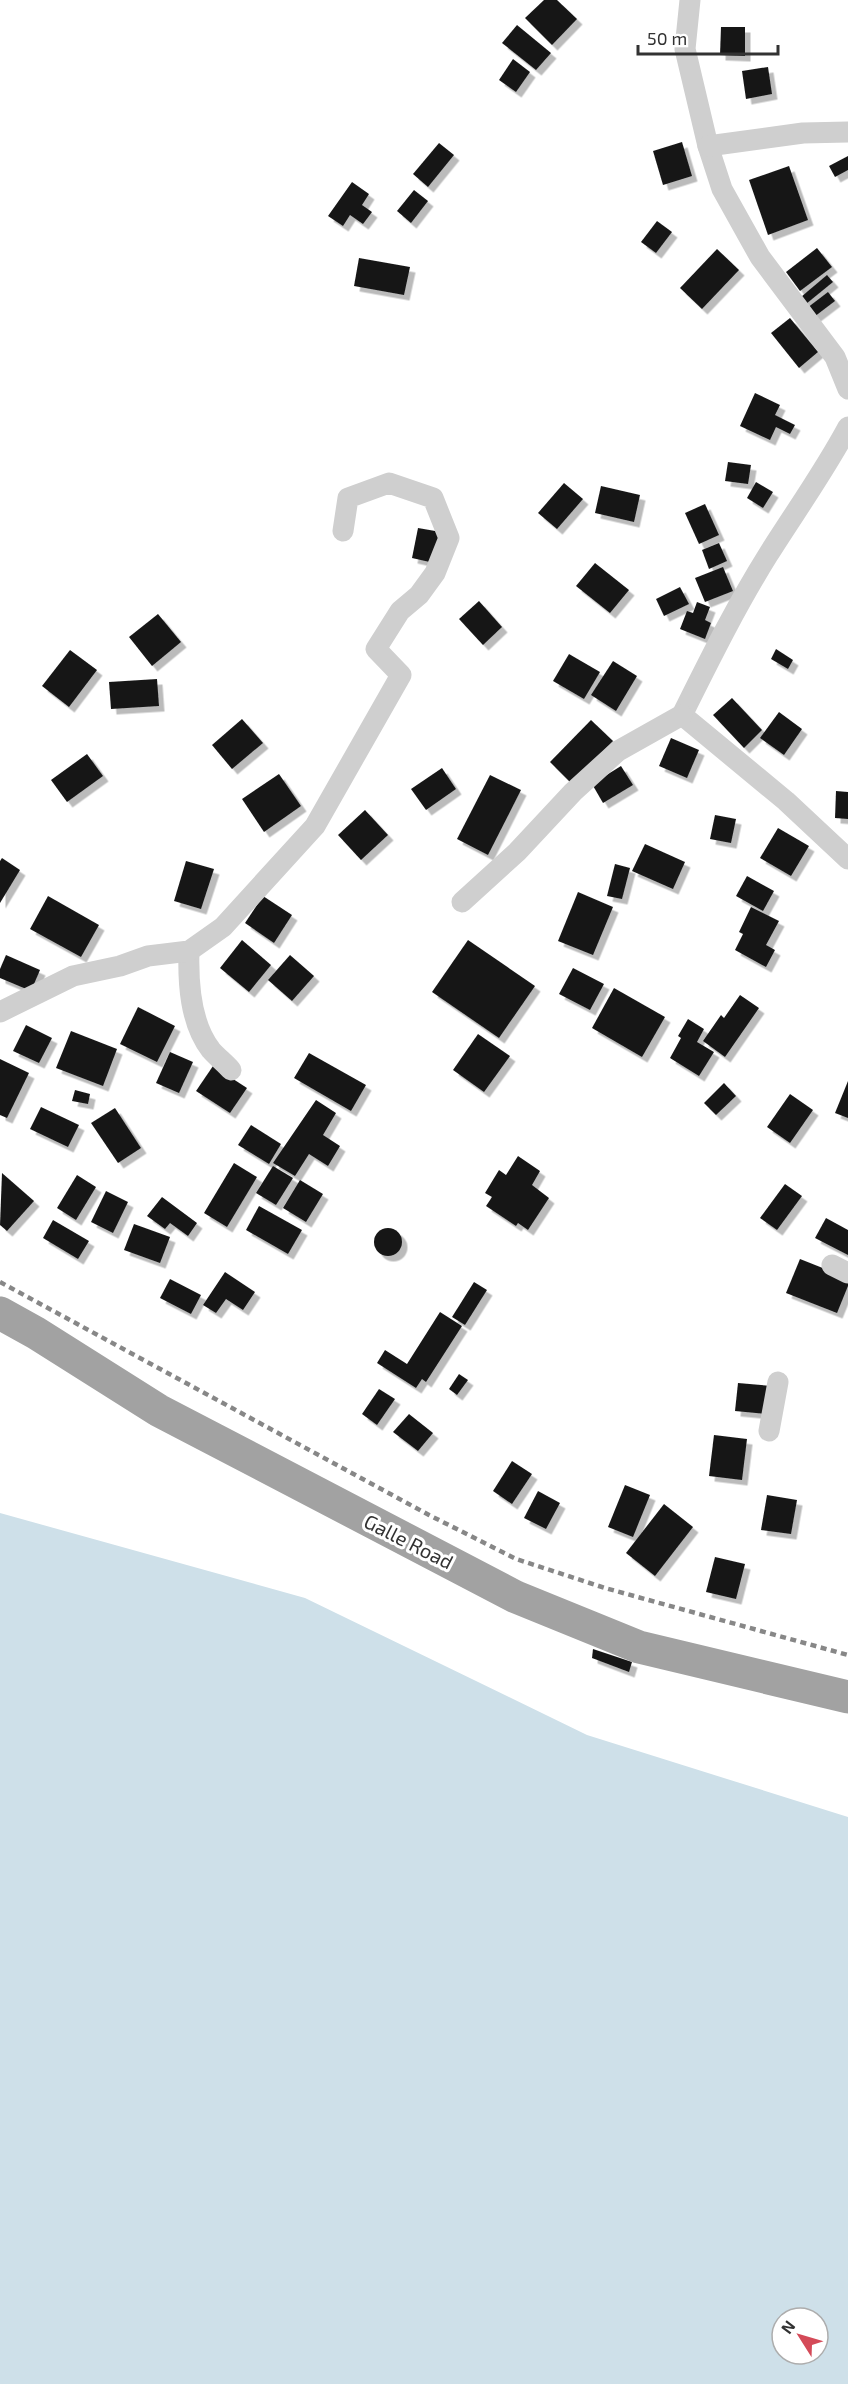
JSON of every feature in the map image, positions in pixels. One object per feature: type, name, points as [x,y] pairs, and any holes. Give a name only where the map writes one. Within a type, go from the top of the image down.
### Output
[{"type":"highway","name":"Galle Road","points":[[0,1313],[158,1410],[516,1597],[639,1647],[848,1697]]},
{"type":"street","points":[[690,0],[685,49],[708,146],[722,189],[760,257],[835,357],[848,389]]},
{"type":"street","points":[[708,146],[803,133],[848,132]]},
{"type":"street","points":[[462,902],[518,852],[573,792],[618,751],[681,715],[757,574],[823,473],[848,427]]},
{"type":"street","points":[[0,1012],[73,976],[120,966],[148,956],[189,951],[223,927],[315,826],[401,675],[376,649],[400,612],[418,595],[435,573],[449,538],[433,498],[389,483],[348,498],[343,531]]},
{"type":"street","points":[[681,715],[786,801],[848,859]]},
{"type":"street","points":[[189,951],[188,982],[198,1025],[211,1049],[231,1070]]},
{"type":"street","points":[[769,1431],[778,1382]]},
{"type":"shaded area","points":[[0,1513],[305,1598],[587,1735],[848,1817],[848,2384],[0,2384]]},
{"type":"building","points":[[544,0],[557,0],[577,19],[552,45],[525,18]]},
{"type":"building","points":[[517,25],[551,53],[536,70],[502,43]]},
{"type":"building","points":[[721,27],[745,27],[745,56],[720,55]]},
{"type":"building","points":[[513,59],[530,72],[516,92],[499,80]]},
{"type":"building","points":[[768,67],[772,94],[746,99],[742,71]]},
{"type":"building","points":[[682,142],[692,176],[663,185],[653,151]]},
{"type":"building","points":[[439,143],[454,155],[428,187],[413,174]]},
{"type":"building","points":[[848,156],[848,170],[835,177],[829,166]]},
{"type":"building","points":[[789,166],[808,220],[768,235],[749,180]]},
{"type":"building","points":[[352,182],[369,194],[362,205],[372,212],[363,224],[350,215],[343,226],[328,216]]},
{"type":"building","points":[[414,190],[428,201],[411,223],[397,211]]},
{"type":"building","points":[[657,221],[672,232],[656,253],[641,242]]},
{"type":"building","points":[[817,248],[832,267],[800,291],[786,272]]},
{"type":"building","points":[[717,249],[739,270],[702,309],[680,288]]},
{"type":"building","points":[[359,258],[410,267],[404,295],[354,286]]},
{"type":"building","points":[[827,275],[833,282],[806,304],[801,297]]},
{"type":"building","points":[[828,292],[835,301],[814,317],[807,308]]},
{"type":"building","points":[[790,318],[818,352],[799,368],[771,333]]},
{"type":"building","points":[[755,393],[780,405],[775,415],[795,425],[790,434],[776,427],[770,440],[740,426]]},
{"type":"building","points":[[728,462],[751,465],[748,484],[725,481]]},
{"type":"building","points":[[756,482],[773,492],[763,508],[747,498]]},
{"type":"building","points":[[564,483],[583,499],[557,529],[538,513]]},
{"type":"building","points":[[601,486],[640,495],[634,522],[595,513]]},
{"type":"building","points":[[705,504],[719,535],[699,544],[685,513]]},
{"type":"building","points":[[418,528],[441,532],[434,563],[412,558]]},
{"type":"building","points":[[719,543],[727,561],[709,569],[702,550]]},
{"type":"building","points":[[595,563],[629,590],[610,613],[576,586]]},
{"type":"building","points":[[723,567],[733,591],[705,602],[695,578]]},
{"type":"building","points":[[680,587],[689,604],[664,616],[656,599]]},
{"type":"building","points":[[479,601],[502,627],[483,645],[459,619]]},
{"type":"building","points":[[697,602],[710,607],[705,620],[711,623],[705,639],[680,629],[687,611],[693,613]]},
{"type":"building","points":[[158,614],[181,642],[152,666],[129,637]]},
{"type":"building","points":[[776,649],[793,660],[788,669],[771,659]]},
{"type":"building","points":[[70,650],[97,670],[69,707],[42,686]]},
{"type":"building","points":[[569,654],[600,672],[584,699],[553,681]]},
{"type":"building","points":[[613,661],[637,676],[616,711],[591,695]]},
{"type":"building","points":[[157,679],[159,706],[111,709],[109,682]]},
{"type":"building","points":[[732,698],[762,730],[744,748],[713,715]]},
{"type":"building","points":[[779,712],[802,729],[784,755],[760,738]]},
{"type":"building","points":[[242,719],[263,743],[232,769],[212,745]]},
{"type":"building","points":[[591,720],[613,741],[572,784],[550,762]]},
{"type":"building","points":[[671,738],[699,750],[687,778],[659,766]]},
{"type":"building","points":[[87,754],[103,776],[67,802],[51,780]]},
{"type":"building","points":[[621,766],[633,785],[603,803],[592,784]]},
{"type":"building","points":[[442,768],[456,789],[426,810],[411,789]]},
{"type":"building","points":[[279,774],[301,806],[264,832],[242,799]]},
{"type":"building","points":[[490,775],[521,790],[488,855],[457,839]]},
{"type":"building","points":[[836,791],[848,792],[848,819],[835,818]]},
{"type":"building","points":[[365,810],[388,835],[361,860],[338,835]]},
{"type":"building","points":[[715,815],[736,819],[731,843],[710,839]]},
{"type":"building","points":[[778,828],[809,846],[791,876],[760,858]]},
{"type":"building","points":[[645,844],[685,862],[673,889],[632,871]]},
{"type":"building","points":[[2,858],[20,870],[0,903],[0,861]]},
{"type":"building","points":[[186,861],[214,869],[201,909],[174,901]]},
{"type":"building","points":[[615,864],[630,868],[622,899],[607,896]]},
{"type":"building","points":[[747,876],[774,891],[763,911],[736,896]]},
{"type":"building","points":[[578,892],[613,907],[593,955],[558,941]]},
{"type":"building","points":[[48,896],[99,925],[81,957],[30,929]]},
{"type":"building","points":[[263,896],[292,915],[274,943],[245,923]]},
{"type":"building","points":[[751,907],[779,921],[766,945],[775,950],[766,967],[735,950],[743,934],[739,932]]},
{"type":"building","points":[[242,940],[271,965],[249,992],[220,968]]},
{"type":"building","points":[[468,940],[535,986],[499,1038],[432,992]]},
{"type":"building","points":[[6,955],[40,970],[31,991],[0,978],[0,969]]},
{"type":"building","points":[[290,955],[314,976],[292,1001],[268,980]]},
{"type":"building","points":[[573,968],[604,984],[590,1010],[559,994]]},
{"type":"building","points":[[614,988],[665,1017],[642,1057],[592,1028]]},
{"type":"building","points":[[740,995],[759,1008],[725,1057],[703,1041],[721,1015],[724,1018]]},
{"type":"building","points":[[138,1007],[175,1026],[157,1062],[120,1044]]},
{"type":"building","points":[[688,1019],[704,1029],[697,1042],[714,1052],[699,1076],[670,1058],[681,1038],[678,1036]]},
{"type":"building","points":[[26,1025],[52,1038],[39,1063],[13,1051]]},
{"type":"building","points":[[71,1031],[117,1049],[103,1086],[56,1068]]},
{"type":"building","points":[[478,1034],[510,1056],[484,1092],[453,1070]]},
{"type":"building","points":[[170,1052],[193,1062],[179,1093],[156,1083]]},
{"type":"building","points":[[309,1053],[366,1085],[351,1111],[294,1078]]},
{"type":"building","points":[[0,1059],[29,1073],[7,1118],[0,1115]]},
{"type":"building","points":[[213,1066],[247,1088],[230,1113],[196,1091]]},
{"type":"building","points":[[848,1081],[848,1118],[835,1113]]},
{"type":"building","points":[[724,1083],[736,1096],[716,1115],[704,1103]]},
{"type":"building","points":[[75,1090],[90,1094],[88,1104],[72,1101]]},
{"type":"building","points":[[790,1094],[813,1110],[790,1143],[767,1127]]},
{"type":"building","points":[[316,1100],[336,1113],[323,1135],[340,1146],[328,1166],[309,1154],[295,1176],[273,1163]]},
{"type":"building","points":[[41,1107],[79,1125],[68,1147],[30,1129]]},
{"type":"building","points":[[115,1108],[141,1148],[118,1163],[91,1123]]},
{"type":"building","points":[[251,1125],[281,1144],[269,1164],[238,1145]]},
{"type":"building","points":[[518,1156],[540,1171],[532,1185],[549,1198],[528,1230],[518,1223],[516,1226],[486,1206],[492,1197],[485,1193],[499,1170],[506,1175]]},
{"type":"building","points":[[234,1163],[257,1177],[227,1227],[204,1213]]},
{"type":"building","points":[[273,1166],[293,1178],[276,1205],[256,1193]]},
{"type":"building","points":[[2,1173],[34,1201],[7,1231],[0,1225]]},
{"type":"building","points":[[77,1175],[96,1187],[76,1220],[57,1208]]},
{"type":"building","points":[[300,1180],[323,1194],[306,1222],[283,1208]]},
{"type":"building","points":[[785,1184],[802,1196],[777,1230],[760,1218]]},
{"type":"building","points":[[106,1191],[128,1202],[113,1233],[91,1222]]},
{"type":"building","points":[[162,1197],[197,1223],[188,1236],[170,1223],[165,1229],[147,1216]]},
{"type":"building","points":[[259,1206],[302,1230],[288,1254],[246,1230]]},
{"type":"building","points":[[826,1218],[848,1230],[848,1255],[815,1238]]},
{"type":"building","points":[[53,1220],[89,1241],[78,1259],[43,1238]]},
{"type":"building","points":[[134,1224],[170,1237],[160,1263],[124,1250]]},
{"type":"building","points":[[388,1228],[398,1232],[402,1242],[398,1252],[388,1256],[378,1252],[374,1242],[378,1232]]},
{"type":"building","points":[[800,1259],[848,1278],[848,1286],[837,1313],[786,1293]]},
{"type":"building","points":[[225,1272],[255,1292],[243,1310],[226,1299],[216,1313],[203,1305]]},
{"type":"building","points":[[170,1279],[201,1295],[191,1314],[160,1298]]},
{"type":"building","points":[[474,1282],[487,1290],[465,1325],[452,1317]]},
{"type":"building","points":[[440,1312],[462,1326],[426,1382],[422,1379],[416,1388],[377,1363],[385,1350],[407,1364]]},
{"type":"building","points":[[459,1374],[468,1380],[457,1395],[449,1389]]},
{"type":"building","points":[[738,1383],[771,1386],[768,1414],[735,1411]]},
{"type":"building","points":[[379,1389],[395,1399],[377,1425],[362,1414]]},
{"type":"building","points":[[409,1414],[433,1433],[418,1451],[393,1432]]},
{"type":"building","points":[[714,1435],[747,1439],[742,1480],[709,1476]]},
{"type":"building","points":[[512,1461],[532,1474],[512,1504],[493,1491]]},
{"type":"building","points":[[625,1485],[650,1495],[633,1537],[608,1527]]},
{"type":"building","points":[[538,1491],[560,1503],[546,1529],[524,1518]]},
{"type":"building","points":[[767,1495],[797,1500],[791,1534],[761,1530]]},
{"type":"building","points":[[664,1504],[693,1527],[655,1576],[626,1553]]},
{"type":"building","points":[[715,1557],[745,1564],[736,1599],[706,1592]]},
{"type":"building","points":[[593,1649],[632,1662],[629,1672],[592,1658]]},
{"type":"railway","points":[[0,1282],[429,1515],[516,1559],[605,1588],[848,1655]]}]
